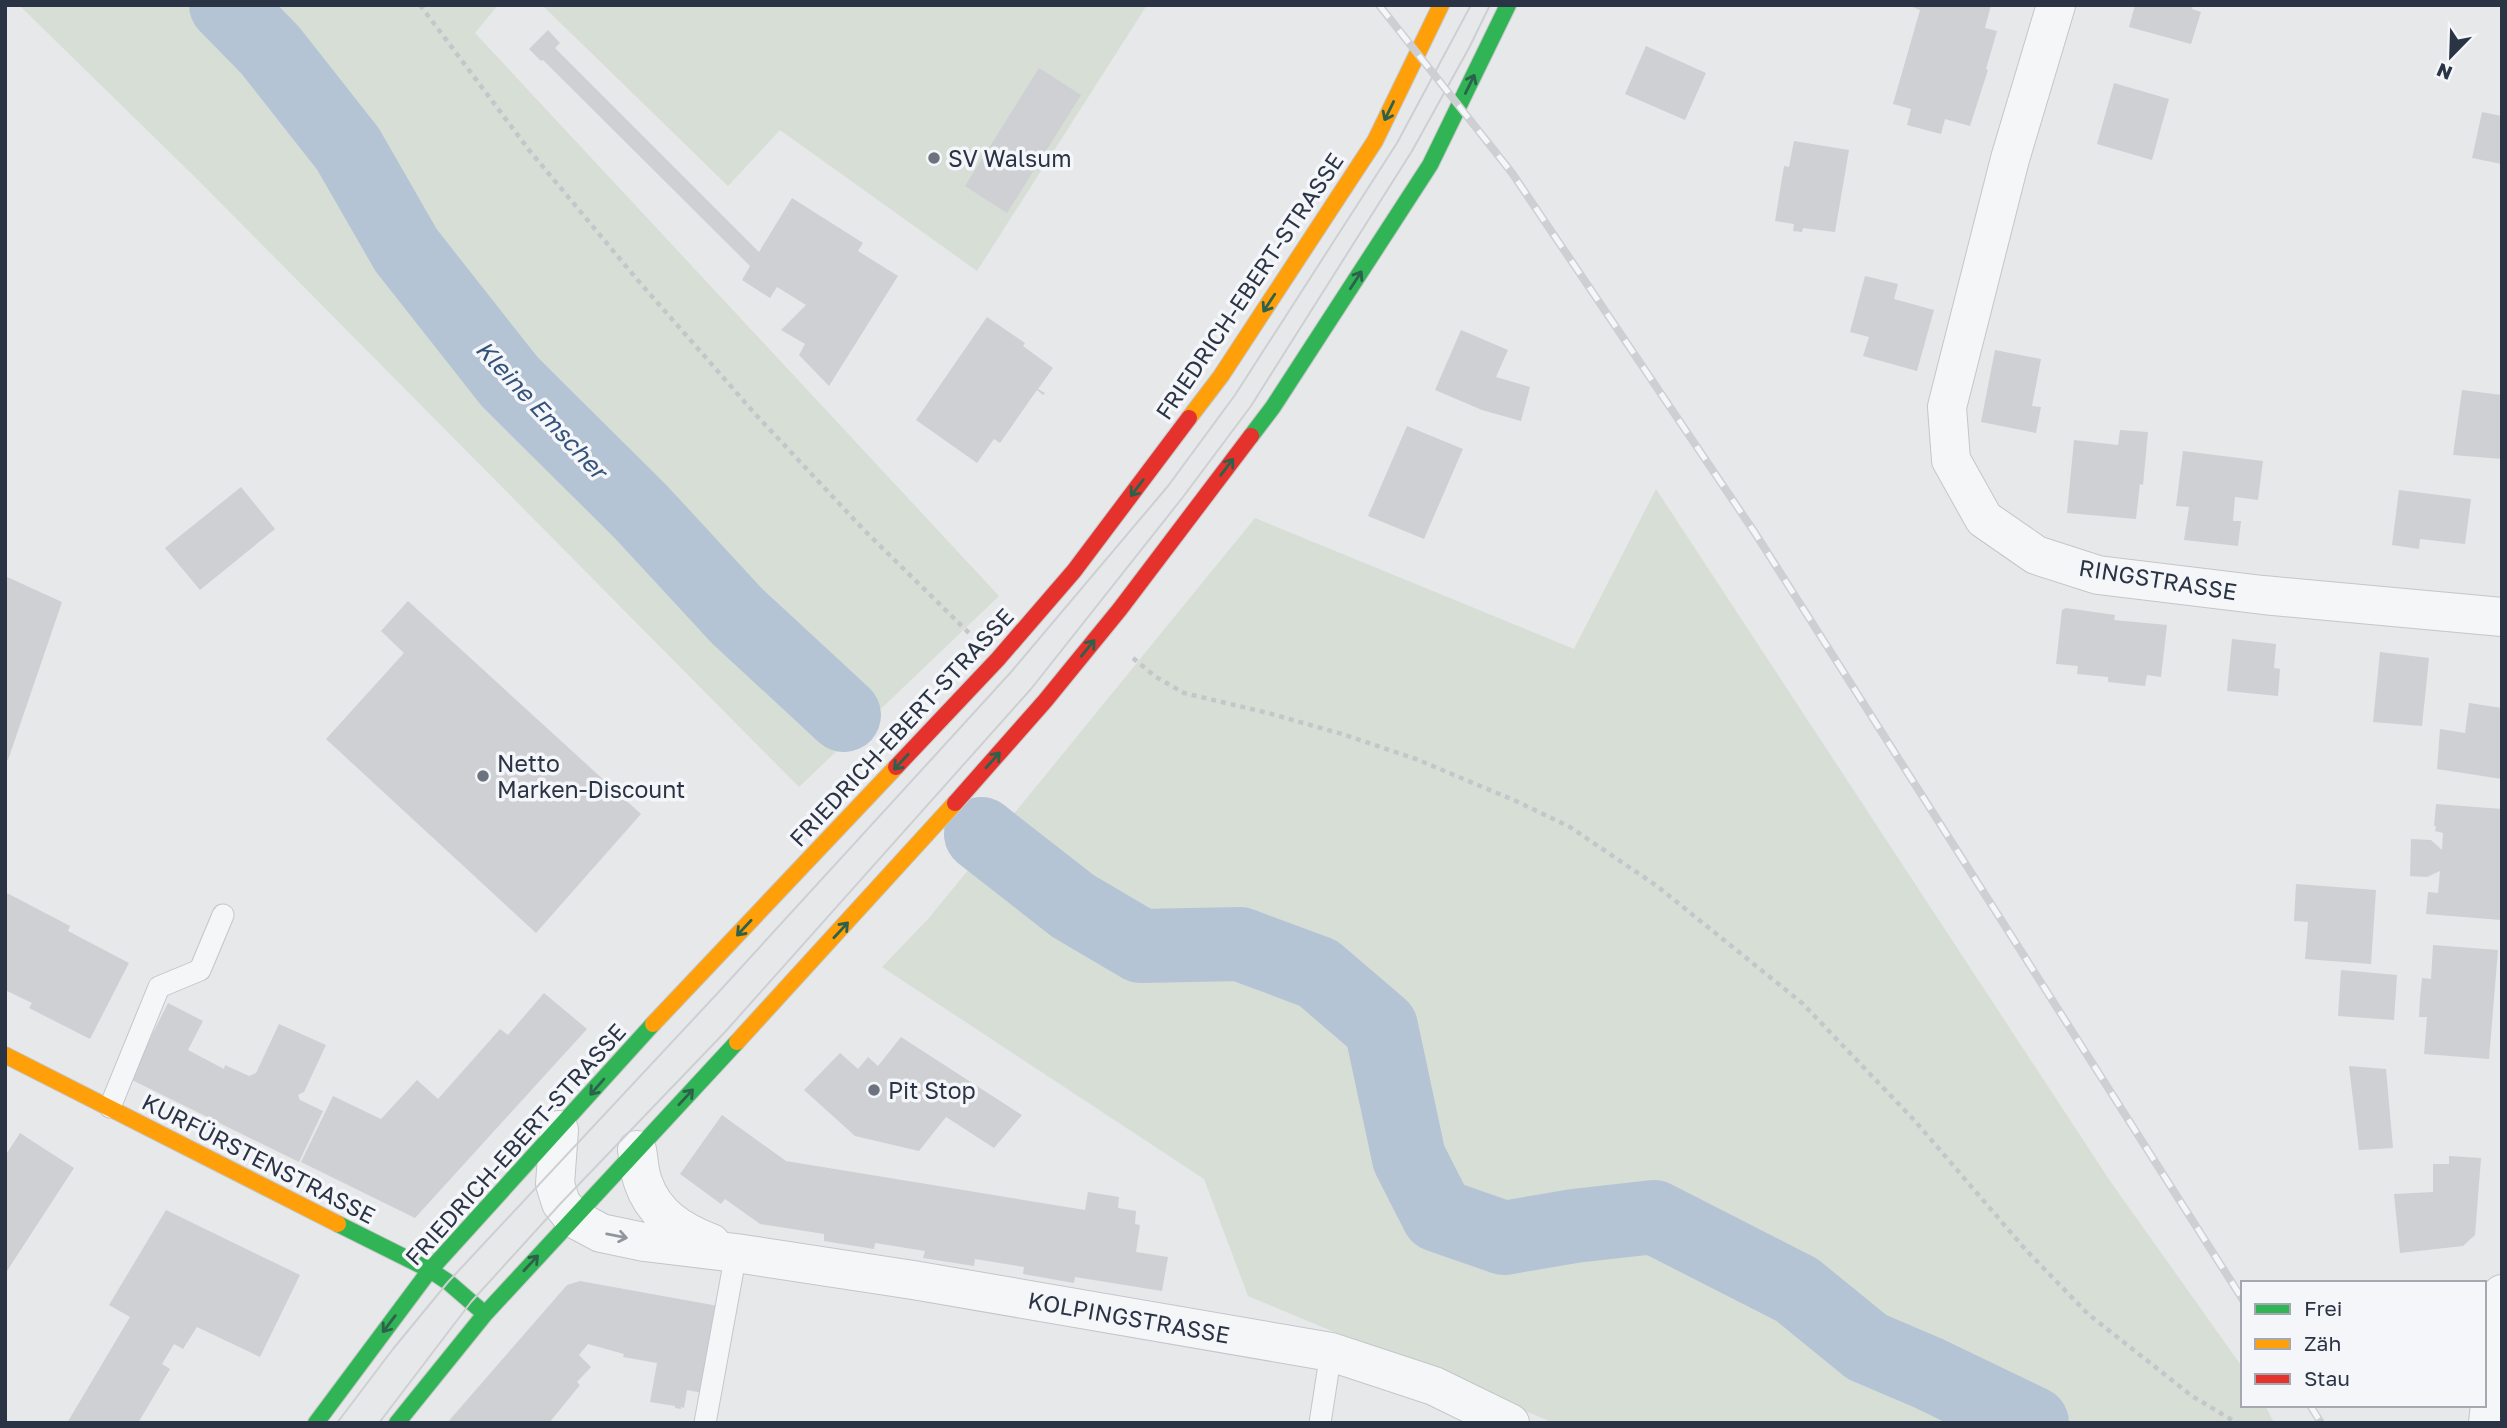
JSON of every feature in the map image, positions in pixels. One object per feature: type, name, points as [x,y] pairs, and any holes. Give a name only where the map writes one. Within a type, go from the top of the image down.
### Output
[{"type":"main road","name":"FRIEDRICH-EBERT-STRASSE","points":[[316,1423],[430,1270],[634,1044],[998,659],[1074,571],[1221,376],[1375,141],[1441,5]]},
{"type":"main road","points":[[397,1423],[485,1314],[884,883],[1045,701],[1136,588],[1273,407],[1430,165],[1508,5]]},
{"type":"main road","name":"KURFÜRSTENSTRASSE","points":[[6,1057],[430,1270],[485,1314]]},
{"type":"street","name":"RINGSTRASSE","points":[[2056,5],[2010,159],[1947,407],[1951,460],[1984,519],[2036,555],[2098,575],[2263,595],[2502,617]]},
{"type":"street","points":[[559,1130],[555,1184],[561,1203],[573,1218]]},
{"type":"street","name":"KOLPINGSTRASSE","points":[[637,1150],[643,1182],[657,1209],[685,1234],[736,1253]]},
{"type":"street","name":"KOLPINGSTRASSE","points":[[573,1218],[601,1233],[644,1242],[913,1280],[1331,1352],[1434,1386],[1510,1423]]},
{"type":"street","points":[[2488,1423],[2502,1294]]},
{"type":"lane","points":[[110,1107],[159,987],[200,970],[223,915]]},
{"type":"lane","points":[[705,1423],[736,1253]]},
{"type":"lane","points":[[1320,1423],[1331,1352]]},
{"type":"path","points":[[421,5],[529,150],[635,277],[757,416],[928,595],[969,633]]},
{"type":"path","points":[[1129,654],[1156,677],[1184,693],[1342,734],[1416,759],[1516,801],[1570,827],[1657,886],[1802,1003],[1915,1121],[2025,1249],[2088,1314],[2192,1396],[2237,1423]]},
{"type":"shaded area","points":[[19,5],[498,5],[475,33],[999,596],[799,787],[199,181]]},
{"type":"shaded area","name":"SV Walsum","points":[[542,5],[1147,5],[977,271],[780,130],[728,186]]},
{"type":"shaded area","points":[[1656,489],[2110,1181],[2241,1365],[2241,1407],[2266,1407],[2274,1423],[1554,1423],[1248,1296],[1204,1179],[882,967],[929,918],[1255,518],[1574,649]]},
{"type":"building","points":[[1908,5],[1991,5],[1985,28],[1997,31],[1970,126],[1945,119],[1941,134],[1907,125],[1911,109],[1893,104],[1920,10]]},
{"type":"building","points":[[2135,5],[2193,5],[2192,9],[2201,12],[2191,44],[2129,27]]},
{"type":"building","points":[[548,30],[560,43],[555,48],[759,252],[792,198],[863,243],[858,251],[898,276],[829,386],[799,355],[805,344],[781,330],[806,305],[777,287],[770,298],[742,280],[750,266],[529,49]]},
{"type":"building","points":[[1646,46],[1706,73],[1685,120],[1625,94]]},
{"type":"building","points":[[1039,68],[1081,95],[1007,213],[965,186]]},
{"type":"building","points":[[2114,83],[2169,99],[2152,160],[2097,144]]},
{"type":"building","points":[[2482,112],[2502,116],[2502,164],[2472,158]]},
{"type":"building","points":[[1794,141],[1849,150],[1835,232],[1803,228],[1802,232],[1793,231],[1794,224],[1775,221],[1784,166],[1789,167]]},
{"type":"building","points":[[1865,276],[1898,284],[1894,299],[1934,310],[1917,371],[1863,356],[1869,337],[1850,332]]},
{"type":"building","points":[[987,317],[1025,343],[1023,346],[1053,368],[1038,389],[1045,393],[1043,395],[1037,390],[1000,443],[994,439],[977,463],[916,420]]},
{"type":"building","points":[[1461,330],[1508,350],[1496,377],[1530,387],[1521,421],[1482,410],[1435,390]]},
{"type":"building","points":[[1995,350],[2041,359],[2032,406],[2041,407],[2036,433],[1981,422]]},
{"type":"building","points":[[2462,390],[2502,395],[2502,459],[2453,455]]},
{"type":"building","points":[[1407,426],[1463,449],[1424,539],[1368,516]]},
{"type":"building","points":[[2120,430],[2148,432],[2143,485],[2140,484],[2136,519],[2067,513],[2074,440],[2118,445]]},
{"type":"building","points":[[2183,451],[2263,461],[2258,500],[2235,497],[2233,521],[2241,521],[2238,546],[2184,540],[2189,507],[2176,506]]},
{"type":"building","points":[[241,487],[275,529],[200,590],[165,548]]},
{"type":"building","points":[[2399,490],[2471,499],[2465,544],[2420,539],[2419,549],[2392,545]]},
{"type":"building","points":[[5,576],[62,602],[8,760],[5,759]]},
{"type":"building","name":"Netto Marken-Discount","points":[[408,601],[641,814],[536,933],[326,739],[404,653],[381,631]]},
{"type":"building","points":[[2066,608],[2115,615],[2114,620],[2167,625],[2161,677],[2147,675],[2145,686],[2108,682],[2108,677],[2077,674],[2078,666],[2056,664],[2062,610]]},
{"type":"building","points":[[2232,639],[2276,644],[2274,668],[2280,669],[2278,696],[2227,691]]},
{"type":"building","points":[[2380,652],[2429,658],[2422,726],[2373,722]]},
{"type":"building","points":[[2469,703],[2502,708],[2502,779],[2437,769],[2440,729],[2465,733]]},
{"type":"building","points":[[2436,804],[2502,809],[2501,920],[2426,914],[2428,892],[2438,893],[2440,871],[2427,877],[2410,876],[2411,839],[2431,840],[2442,850],[2443,833],[2435,831],[2434,826]]},
{"type":"building","points":[[2296,884],[2376,890],[2371,964],[2305,959],[2308,922],[2294,921]]},
{"type":"building","points":[[5,892],[70,926],[68,931],[129,963],[90,1039],[29,1008],[32,1003],[5,990]]},
{"type":"building","points":[[2433,945],[2498,950],[2489,1059],[2424,1054],[2427,1017],[2419,1017],[2420,998],[2422,978],[2431,979]]},
{"type":"building","points":[[2341,970],[2397,975],[2394,1020],[2338,1016]]},
{"type":"building","points":[[544,993],[587,1029],[415,1218],[301,1162],[333,1096],[381,1119],[417,1080],[438,1099],[500,1029],[508,1035]]},
{"type":"building","points":[[168,1003],[203,1021],[188,1050],[224,1069],[225,1065],[249,1076],[256,1073],[279,1024],[326,1045],[304,1092],[298,1095],[300,1100],[323,1111],[299,1162],[130,1079]]},
{"type":"building","points":[[901,1037],[1022,1115],[994,1148],[946,1117],[919,1151],[855,1136],[804,1090],[840,1053],[858,1069],[868,1057],[878,1066]]},
{"type":"building","points":[[2349,1066],[2386,1069],[2393,1148],[2359,1150]]},
{"type":"building","points":[[722,1115],[786,1161],[1085,1210],[1088,1192],[1119,1197],[1118,1208],[1136,1211],[1135,1224],[1140,1225],[1136,1252],[1168,1257],[1162,1291],[1075,1277],[1074,1283],[1023,1274],[1024,1267],[975,1259],[974,1266],[923,1258],[925,1251],[875,1243],[874,1249],[824,1241],[824,1234],[760,1224],[725,1199],[721,1204],[680,1174]]},
{"type":"building","points":[[20,1133],[74,1168],[5,1274],[5,1156]]},
{"type":"building","points":[[2449,1156],[2481,1158],[2475,1235],[2463,1246],[2400,1253],[2394,1194],[2433,1192],[2433,1164],[2449,1164]]},
{"type":"building","points":[[166,1210],[300,1275],[260,1357],[197,1327],[183,1349],[174,1344],[162,1364],[170,1369],[138,1423],[67,1423],[130,1317],[109,1305]]},
{"type":"building","points":[[580,1281],[718,1306],[703,1393],[687,1390],[684,1408],[681,1409],[650,1402],[657,1363],[623,1357],[624,1354],[588,1344],[579,1355],[591,1367],[577,1382],[580,1385],[549,1423],[447,1423],[567,1285]]},
{"type":"waterway","name":"Kleine Emscher","points":[[226,5],[270,50],[348,149],[406,250],[510,382],[640,511],[737,616],[844,715]]},
{"type":"waterway","name":"Kleine Emscher","points":[[981,834],[1073,906],[1141,946],[1240,944],[1318,973],[1381,1027],[1409,1158],[1438,1215],[1504,1238],[1574,1226],[1654,1217],[1797,1290],[1867,1347],[2032,1423]]},
{"type":"tram line","points":[[337,1423],[448,1282],[715,996],[1011,672],[1168,486],[1235,395],[1397,143],[1471,5]]},
{"type":"tram line","points":[[379,1423],[471,1302],[561,1203],[725,1032],[1031,689],[1183,497],[1251,406],[1412,151],[1490,5]]},
{"type":"railway","points":[[1379,5],[1512,173],[1755,533],[2241,1297]]},
{"type":"railway","points":[[2311,1407],[2321,1423]]},
{"type":"traffic: fast","points":[[1251,436],[1273,407],[1430,165],[1508,5]]},
{"type":"traffic: fast","points":[[316,1423],[430,1270],[653,1024]]},
{"type":"traffic: fast","points":[[397,1423],[485,1314],[737,1042]]},
{"type":"traffic: fast","points":[[338,1224],[430,1270],[485,1314]]},
{"type":"traffic: slow","points":[[1189,418],[1221,376],[1375,141],[1441,5]]},
{"type":"traffic: slow","points":[[653,1024],[896,767]]},
{"type":"traffic: slow","points":[[737,1042],[955,803]]},
{"type":"traffic: slow","points":[[5,1055],[338,1224]]},
{"type":"traffic: jam","points":[[896,767],[998,659],[1074,571],[1189,418]]},
{"type":"traffic: jam","points":[[955,803],[1045,701],[1120,609],[1251,436]]},
{"type":"place","name":"SV Walsum","points":[[934,158]]},
{"type":"place","name":"Netto Marken-Discount","points":[[483,776]]},
{"type":"place","name":"Pit Stop","points":[[874,1090]]}]
